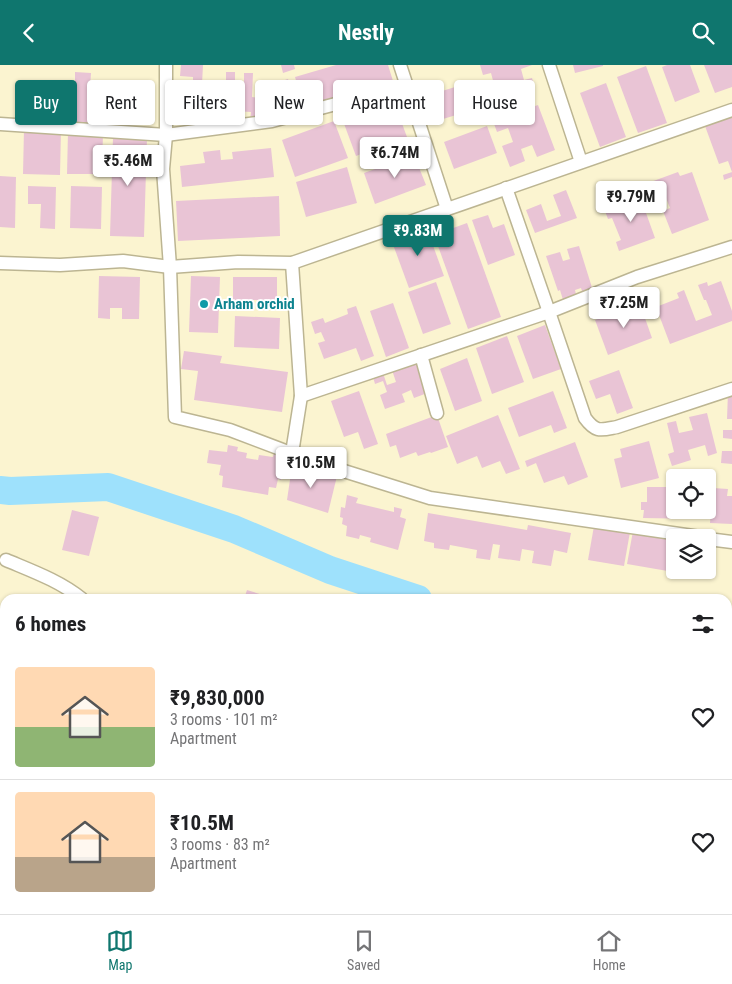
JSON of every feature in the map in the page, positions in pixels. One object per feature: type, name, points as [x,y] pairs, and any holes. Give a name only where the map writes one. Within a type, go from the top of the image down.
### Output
[{"type":"street","points":[[166,65],[166,135],[163,169],[170,267],[175,417],[230,430],[292,453],[430,498],[666,532]]},
{"type":"street","points":[[400,65],[405,80]]},
{"type":"street","points":[[549,65],[581,162]]},
{"type":"street","points":[[0,125],[166,135],[272,121],[333,105]]},
{"type":"street","points":[[0,263],[60,265],[123,261],[170,267],[238,262],[292,263],[732,110]]},
{"type":"street","points":[[420,125],[447,209]]},
{"type":"street","points":[[506,189],[585,418],[594,428],[617,427],[732,389]]},
{"type":"street","points":[[301,396],[549,312],[636,277],[732,247]]},
{"type":"street","points":[[292,263],[301,396],[292,453]]},
{"type":"street","points":[[421,355],[437,413]]},
{"type":"street","points":[[716,540],[732,542]]},
{"type":"street","points":[[6,560],[52,580],[76,594]]},
{"type":"building","points":[[181,65],[203,65],[202,80],[193,80],[193,77],[180,76]]},
{"type":"building","points":[[281,65],[294,65],[295,69],[283,73]]},
{"type":"building","points":[[336,65],[388,65],[393,80],[333,80],[333,99],[323,102],[323,80],[296,80],[295,77]]},
{"type":"building","points":[[480,65],[532,65],[521,69],[524,80],[493,80],[491,73],[483,75]]},
{"type":"building","points":[[573,65],[603,65],[603,66],[575,73]]},
{"type":"building","points":[[667,65],[690,65],[700,92],[675,102],[662,67]]},
{"type":"building","points":[[704,65],[732,65],[732,87],[715,93]]},
{"type":"building","points":[[646,66],[667,123],[638,133],[617,77]]},
{"type":"building","points":[[75,72],[91,73],[91,80],[87,80],[87,122],[77,122],[77,80],[75,80]]},
{"type":"building","points":[[226,72],[235,72],[235,80],[226,80]]},
{"type":"building","points":[[244,73],[253,73],[252,97],[255,97],[255,121],[250,121],[251,112],[245,112]]},
{"type":"building","points":[[606,83],[626,137],[600,147],[580,93]]},
{"type":"building","points":[[454,87],[454,116],[444,119],[444,90]]},
{"type":"building","points":[[538,105],[555,150],[537,157],[532,145],[521,149],[525,161],[510,167],[502,146],[513,142],[508,128],[497,132],[494,125],[535,125],[535,106]]},
{"type":"building","points":[[732,116],[732,172],[728,161],[719,164],[705,126]]},
{"type":"building","points":[[333,121],[348,158],[295,177],[282,140]]},
{"type":"building","points":[[344,125],[403,125],[407,137],[356,156]]},
{"type":"building","points":[[487,126],[497,153],[454,169],[444,142]]},
{"type":"building","points":[[24,129],[61,129],[60,175],[23,174]]},
{"type":"building","points":[[68,132],[103,132],[102,174],[67,174]]},
{"type":"building","points":[[113,137],[147,138],[144,237],[110,236]]},
{"type":"building","points":[[271,148],[274,177],[182,187],[180,166],[205,163],[203,152],[220,150],[221,160],[233,159],[232,152]]},
{"type":"building","points":[[414,155],[426,185],[375,204],[364,173]]},
{"type":"building","points":[[347,167],[357,203],[306,217],[296,182]]},
{"type":"building","points":[[678,172],[680,176],[692,172],[709,220],[672,234],[663,211],[670,208],[666,198],[659,200],[658,195],[653,197],[648,183]]},
{"type":"building","points":[[732,172],[732,177],[724,180],[723,175]]},
{"type":"building","points":[[0,176],[16,177],[15,228],[0,227]]},
{"type":"building","points":[[28,186],[56,187],[55,229],[40,228],[41,204],[28,204]]},
{"type":"building","points":[[71,186],[102,187],[101,229],[70,228]]},
{"type":"building","points":[[566,190],[577,218],[535,233],[526,210],[541,204],[547,221],[561,216],[553,195]]},
{"type":"building","points":[[628,194],[631,203],[641,199],[655,238],[619,251],[616,242],[621,240],[612,218],[608,219],[605,211],[617,207],[614,199]]},
{"type":"building","points":[[279,196],[280,236],[178,241],[176,201]]},
{"type":"building","points":[[488,215],[493,228],[504,224],[515,255],[488,265],[472,220]]},
{"type":"building","points":[[467,223],[501,317],[468,329],[434,235]]},
{"type":"building","points":[[426,226],[444,276],[409,288],[391,239]]},
{"type":"building","points":[[579,246],[594,294],[584,297],[581,288],[575,290],[577,299],[564,303],[546,256],[560,252],[563,261],[570,259],[567,249]]},
{"type":"building","points":[[99,276],[140,277],[139,319],[122,319],[122,308],[110,308],[110,319],[98,318]]},
{"type":"building","name":"Arham orchid","points":[[191,276],[220,277],[218,333],[189,332]]},
{"type":"building","points":[[233,277],[277,277],[277,305],[265,305],[266,300],[244,300],[244,305],[233,305]]},
{"type":"building","points":[[721,281],[732,311],[732,321],[670,344],[656,307],[679,298],[677,293],[684,290],[696,321],[712,315],[698,285],[707,282],[708,286]]},
{"type":"building","points":[[436,282],[451,324],[423,334],[408,292]]},
{"type":"building","points":[[393,303],[409,348],[386,357],[370,311]]},
{"type":"building","points":[[640,304],[652,338],[608,355],[595,320]]},
{"type":"building","points":[[356,306],[374,356],[361,361],[356,348],[324,359],[318,343],[325,341],[321,332],[315,334],[311,322],[323,318],[325,323],[348,314],[347,309]]},
{"type":"building","points":[[235,316],[280,318],[279,349],[234,347]]},
{"type":"building","points":[[545,325],[561,369],[533,379],[517,336]]},
{"type":"building","points":[[507,336],[524,382],[492,394],[476,348]]},
{"type":"building","points":[[184,351],[222,356],[220,363],[288,372],[282,412],[194,400],[198,371],[181,369]]},
{"type":"building","points":[[467,358],[482,401],[455,411],[440,369]]},
{"type":"building","points":[[418,360],[430,392],[414,398],[411,390],[402,394],[405,402],[385,409],[380,395],[387,392],[383,381],[375,384],[373,377],[383,373],[387,385],[396,382],[392,370]]},
{"type":"building","points":[[619,370],[633,408],[617,414],[610,394],[596,399],[589,381]]},
{"type":"building","points":[[359,391],[378,444],[364,449],[358,432],[344,437],[331,401]]},
{"type":"building","points":[[553,391],[567,428],[554,433],[551,425],[519,437],[508,408]]},
{"type":"building","points":[[728,392],[732,392],[732,419],[727,419]]},
{"type":"building","points":[[707,413],[717,453],[708,456],[705,445],[688,450],[691,460],[672,466],[668,454],[674,452],[667,423],[676,421],[679,433],[693,430],[689,417]]},
{"type":"building","points":[[437,415],[448,447],[418,456],[416,452],[400,458],[396,445],[390,447],[386,434]]},
{"type":"building","points":[[498,415],[520,469],[506,474],[500,461],[482,468],[477,456],[457,464],[446,436]]},
{"type":"building","points":[[723,430],[732,430],[732,439],[723,438]]},
{"type":"building","points":[[649,441],[659,478],[621,488],[614,459],[622,457],[620,449]]},
{"type":"building","points":[[575,442],[588,477],[568,485],[564,476],[544,483],[536,463],[527,467],[525,461]]},
{"type":"building","points":[[228,445],[238,447],[237,451],[247,453],[246,458],[258,460],[259,455],[273,457],[274,453],[285,455],[281,480],[278,479],[276,488],[269,487],[268,495],[222,487],[223,476],[219,475],[221,465],[207,463],[209,450],[227,452]]},
{"type":"building","points":[[722,451],[732,451],[732,464],[721,463]]},
{"type":"building","points":[[292,466],[337,476],[328,513],[287,500]]},
{"type":"building","points":[[647,487],[666,487],[666,518],[643,518],[644,510],[641,510],[641,502],[647,502]]},
{"type":"building","points":[[716,488],[728,489],[727,496],[732,496],[732,524],[710,523],[710,519],[716,519]]},
{"type":"building","points":[[347,495],[358,498],[356,503],[394,512],[394,507],[402,509],[400,517],[406,519],[398,550],[370,542],[371,538],[360,535],[359,539],[346,536],[347,526],[342,524],[343,518],[340,517],[341,507],[345,508]]},
{"type":"building","points":[[72,510],[99,517],[89,556],[62,550]]},
{"type":"building","points":[[428,513],[527,530],[528,525],[571,533],[567,553],[554,550],[551,566],[532,563],[534,551],[522,549],[520,561],[498,558],[500,545],[493,544],[490,560],[476,558],[477,550],[450,545],[449,550],[434,548],[434,543],[424,541]]},
{"type":"building","points":[[594,526],[630,532],[624,566],[588,560]]},
{"type":"building","points":[[633,531],[666,536],[666,571],[627,564]]},
{"type":"building","points":[[247,590],[260,594],[246,594]]},
{"type":"waterway","points":[[0,490],[108,487],[234,529],[330,570],[403,594]]},
{"type":"place","name":"Arham orchid","points":[[204,304]]}]
